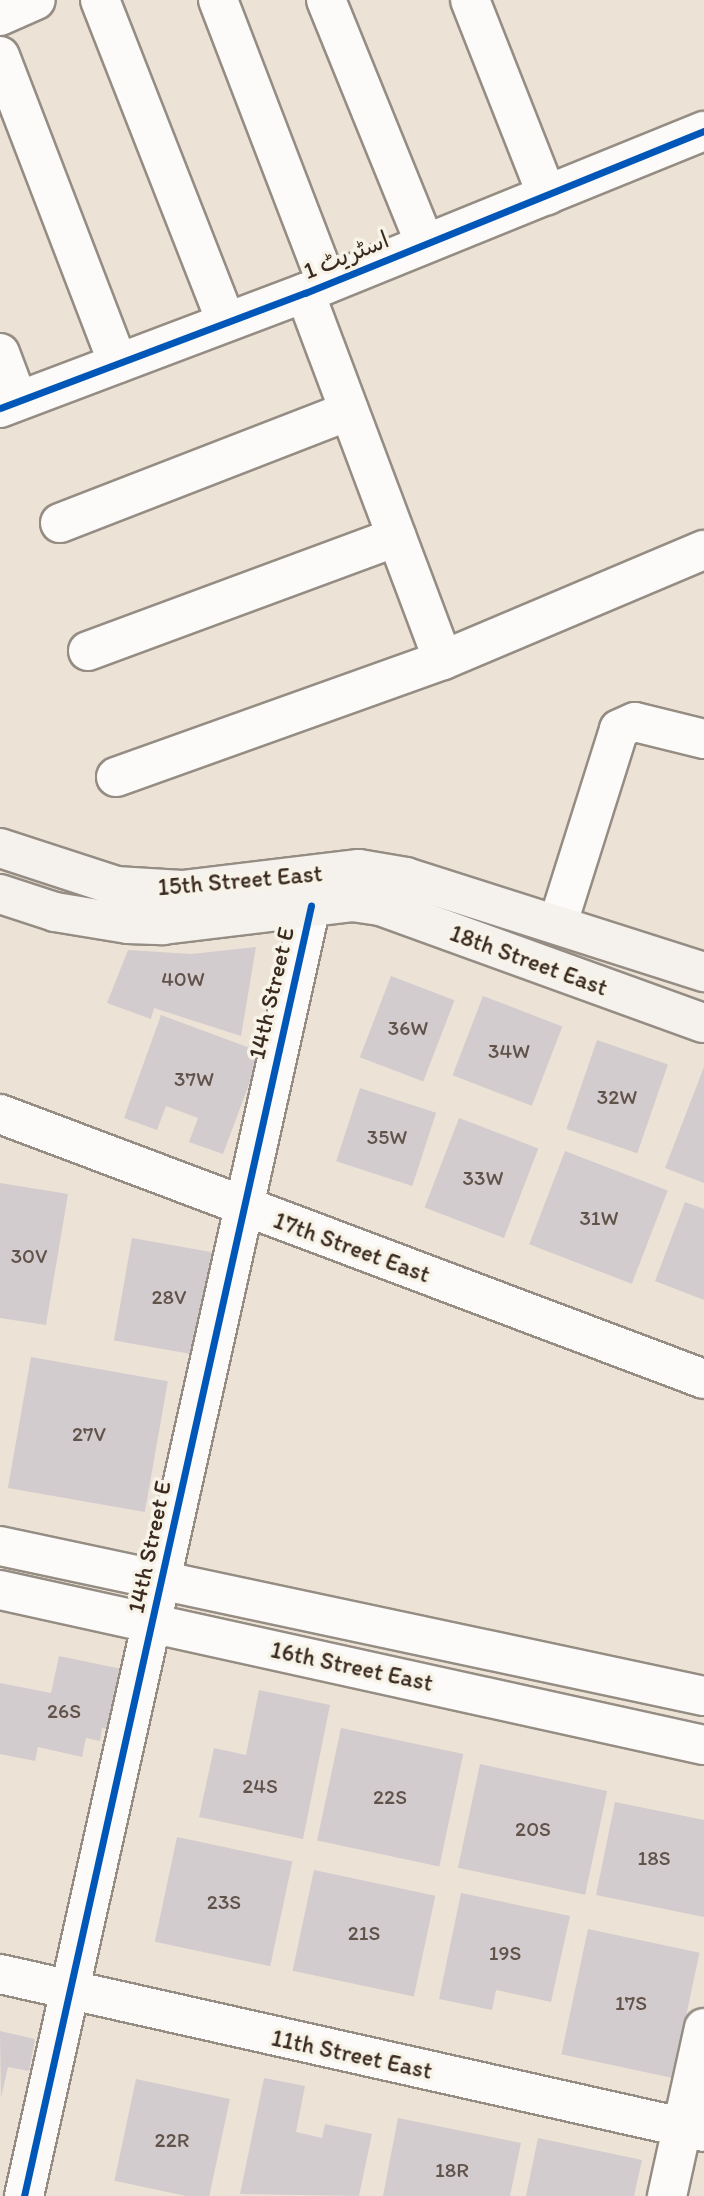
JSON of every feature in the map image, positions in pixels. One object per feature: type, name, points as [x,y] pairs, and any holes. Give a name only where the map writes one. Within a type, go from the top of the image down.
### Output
[{"type":"street","points":[[0,16],[36,0]]},
{"type":"street","points":[[100,0],[226,322]]},
{"type":"street","points":[[218,0],[316,288],[349,411],[443,660]]},
{"type":"street","points":[[326,0],[425,244]]},
{"type":"street","points":[[470,0],[547,195]]},
{"type":"street","points":[[0,56],[118,363]]},
{"type":"street","name":"اسٹریٹ 1","points":[[9,404],[316,288],[704,131]]},
{"type":"street","points":[[0,353],[9,404]]},
{"type":"street","points":[[60,523],[349,411]]},
{"type":"street","points":[[88,651],[397,537]]},
{"type":"street","points":[[116,777],[443,660],[704,550]]},
{"type":"street","points":[[558,923],[619,729],[635,722],[704,739]]},
{"type":"street","name":"15th Street East","points":[[0,848],[116,886],[182,890],[355,886]]},
{"type":"street","name":"18th Street East","points":[[355,886],[406,877],[558,923],[704,972]]},
{"type":"street","name":"18th Street East","points":[[355,886],[380,906],[704,1023]]},
{"type":"street","name":"15th Street East","points":[[0,894],[55,912],[128,924],[163,925],[311,906],[355,886]]},
{"type":"street","name":"14th Street E","points":[[24,2196],[311,906]]},
{"type":"street","name":"17th Street East","points":[[0,1114],[704,1378]]},
{"type":"street","name":"16th Street East","points":[[0,1546],[704,1696]]},
{"type":"street","name":"16th Street East","points":[[0,1590],[704,1745]]},
{"type":"street","name":"11th Street East","points":[[0,1975],[694,2129]]},
{"type":"street","points":[[667,2196],[694,2129],[704,2028]]},
{"type":"building","points":[[256,947],[241,1036],[154,1008],[151,1019],[107,1003],[128,950],[191,954]]},
{"type":"building","points":[[391,976],[454,1000],[423,1082],[360,1057]]},
{"type":"building","points":[[483,996],[562,1026],[532,1106],[453,1075]]},
{"type":"building","points":[[161,1015],[261,1052],[223,1154],[189,1142],[198,1118],[166,1106],[157,1130],[124,1118]]},
{"type":"building","points":[[597,1040],[668,1064],[637,1153],[566,1129]]},
{"type":"building","points":[[704,1067],[704,1183],[665,1168]]},
{"type":"building","points":[[360,1088],[436,1113],[412,1186],[336,1161]]},
{"type":"building","points":[[459,1118],[538,1148],[504,1238],[425,1208]]},
{"type":"building","points":[[565,1151],[668,1190],[632,1284],[529,1244]]},
{"type":"building","points":[[0,1183],[68,1194],[46,1325],[0,1318]]},
{"type":"building","points":[[685,1202],[704,1209],[704,1300],[655,1281]]},
{"type":"building","points":[[132,1238],[224,1254],[206,1357],[114,1340]]},
{"type":"building","points":[[31,1357],[168,1381],[145,1512],[8,1488]]},
{"type":"building","points":[[59,1656],[136,1672],[124,1733],[102,1728],[100,1741],[86,1738],[82,1757],[38,1747],[35,1761],[0,1754],[0,1683],[51,1693]]},
{"type":"building","points":[[259,1690],[330,1705],[303,1839],[199,1817],[214,1748],[246,1755]]},
{"type":"building","points":[[341,1728],[463,1754],[439,1866],[317,1840]]},
{"type":"building","points":[[480,1764],[607,1791],[585,1895],[458,1868]]},
{"type":"building","points":[[615,1802],[704,1820],[704,1917],[596,1895]]},
{"type":"building","points":[[177,1837],[292,1862],[270,1966],[155,1942]]},
{"type":"building","points":[[314,1870],[435,1896],[414,1997],[293,1971]]},
{"type":"building","points":[[461,1893],[570,1916],[551,2002],[496,1990],[492,2010],[439,1999]]},
{"type":"building","points":[[588,1929],[700,1953],[673,2078],[561,2054]]},
{"type":"building","points":[[0,2031],[35,2039],[29,2071],[8,2067],[1,2098]]},
{"type":"building","points":[[264,2078],[305,2086],[296,2132],[322,2138],[325,2124],[372,2134],[359,2196],[240,2194]]},
{"type":"building","points":[[136,2079],[230,2099],[209,2196],[186,2196],[114,2181]]},
{"type":"building","points":[[398,2118],[521,2143],[510,2196],[383,2196]]},
{"type":"building","points":[[538,2138],[642,2160],[634,2196],[526,2196]]},
{"type":"cycle path","points":[[0,408],[305,293],[704,131]]},
{"type":"cycle path","points":[[24,2196],[311,906]]}]
